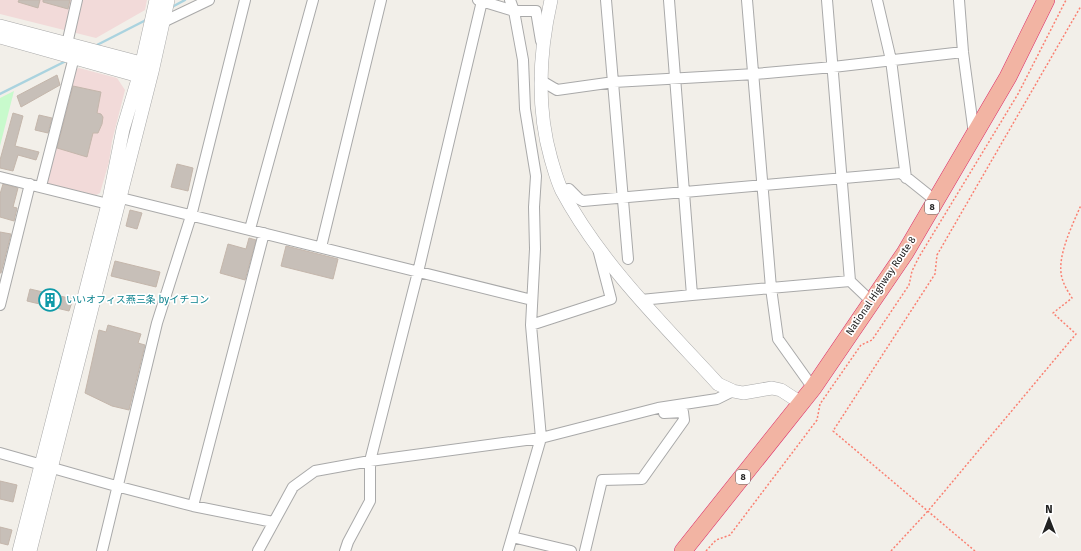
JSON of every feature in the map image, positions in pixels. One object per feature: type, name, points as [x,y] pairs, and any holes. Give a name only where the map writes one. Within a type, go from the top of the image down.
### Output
[{"type":"highway","name":"National Highway Route 8","points":[[684,551],[813,388],[905,253],[1008,77],[1046,0]]},
{"type":"street","points":[[41,186],[73,54],[77,0]]},
{"type":"street","points":[[30,551],[46,465],[108,204],[123,129],[140,70],[156,0]]},
{"type":"street","points":[[19,551],[46,465],[120,198],[152,72],[168,0]]},
{"type":"street","points":[[163,22],[209,0]]},
{"type":"street","points":[[102,551],[116,486],[156,323],[191,216],[246,0]]},
{"type":"street","points":[[250,229],[313,0]]},
{"type":"street","points":[[321,247],[381,0]]},
{"type":"street","points":[[345,551],[348,542],[370,500],[370,460],[418,272],[480,0],[514,11],[536,11],[542,46]]},
{"type":"street","points":[[508,551],[541,438],[531,325],[536,176],[524,109],[523,60],[514,11],[510,0]]},
{"type":"street","points":[[551,0],[542,46],[540,80],[544,134],[562,190],[596,244],[641,300],[718,384],[732,392],[743,393],[772,388],[781,390],[801,403]]},
{"type":"street","points":[[606,0],[628,259]]},
{"type":"street","points":[[669,0],[692,295]]},
{"type":"street","points":[[748,0],[771,288],[778,339],[813,388]]},
{"type":"street","points":[[827,0],[843,179],[850,280],[872,302]]},
{"type":"street","points":[[877,0],[891,60],[906,178]]},
{"type":"street","points":[[959,0],[963,52],[974,134]]},
{"type":"street","points":[[0,26],[73,54],[96,51],[140,70]]},
{"type":"street","points":[[0,37],[152,72]]},
{"type":"street","points":[[540,80],[557,90],[614,82],[755,74],[833,67],[963,52]]},
{"type":"street","points":[[562,190],[569,189],[579,200],[583,201],[901,173],[936,201]]},
{"type":"street","points":[[0,177],[41,186],[108,204],[120,198],[532,300]]},
{"type":"street","points":[[0,305],[30,184]]},
{"type":"street","points":[[193,506],[264,234]]},
{"type":"street","points":[[531,325],[611,299],[596,244]]},
{"type":"street","points":[[641,300],[850,280]]},
{"type":"street","points":[[258,551],[293,487],[304,477],[315,471],[370,460],[541,438],[655,409],[717,399],[732,392]]},
{"type":"street","points":[[585,551],[602,480],[642,479],[684,420],[683,412],[659,413],[655,409]]},
{"type":"street","points":[[0,453],[193,506],[273,522]]},
{"type":"street","points":[[512,537],[572,551]]},
{"type":"path","points":[[975,551],[833,431],[935,274],[937,255],[1081,6]]},
{"type":"path","points":[[891,551],[928,511],[1076,334],[1053,313],[1072,298],[1062,278],[1061,270],[1064,245],[1081,205]]},
{"type":"shaded area","points":[[0,0],[147,0],[145,10],[96,38],[0,14]]},
{"type":"shaded area","points":[[79,68],[117,78],[125,90],[112,141],[109,162],[100,193],[96,195],[49,184],[46,180],[74,70]]},
{"type":"green space","points":[[14,91],[0,146],[0,98]]},
{"type":"building","points":[[19,0],[40,0],[38,8],[18,2]]},
{"type":"building","points":[[43,0],[70,0],[68,9],[43,2]]},
{"type":"building","points":[[57,75],[60,85],[21,107],[17,96]]},
{"type":"building","points":[[73,86],[101,92],[97,113],[101,114],[103,117],[102,124],[98,133],[93,133],[87,157],[57,148]]},
{"type":"building","points":[[13,113],[23,116],[15,146],[39,152],[36,160],[18,155],[13,171],[0,168],[0,160]]},
{"type":"building","points":[[39,115],[52,118],[48,133],[35,130]]},
{"type":"building","points":[[177,164],[193,168],[188,191],[171,187]]},
{"type":"building","points":[[3,184],[18,188],[13,207],[17,208],[14,221],[0,217],[0,194]]},
{"type":"building","points":[[130,210],[142,213],[137,229],[126,226]]},
{"type":"building","points":[[0,232],[11,234],[1,273],[0,273]]},
{"type":"building","points":[[249,238],[256,240],[245,280],[220,273],[228,244],[246,249]]},
{"type":"building","points":[[286,246],[338,259],[333,279],[281,266]]},
{"type":"building","points":[[115,261],[160,272],[156,287],[111,276]]},
{"type":"building","name":"いいオフィス燕三条 byイチコン","points":[[30,289],[73,299],[69,311],[27,301]]},
{"type":"building","points":[[108,325],[141,334],[138,343],[145,345],[129,410],[112,406],[85,393],[99,330],[106,332]]},
{"type":"building","points":[[0,481],[17,485],[13,502],[0,499]]},
{"type":"building","points":[[0,527],[12,530],[8,545],[0,543]]},
{"type":"waterway","points":[[172,7],[185,0]]},
{"type":"waterway","points":[[95,46],[148,19]]},
{"type":"waterway","points":[[0,94],[66,61]]},
{"type":"place","name":"いいオフィス燕三条 byイチコン","points":[[50,300]]}]
